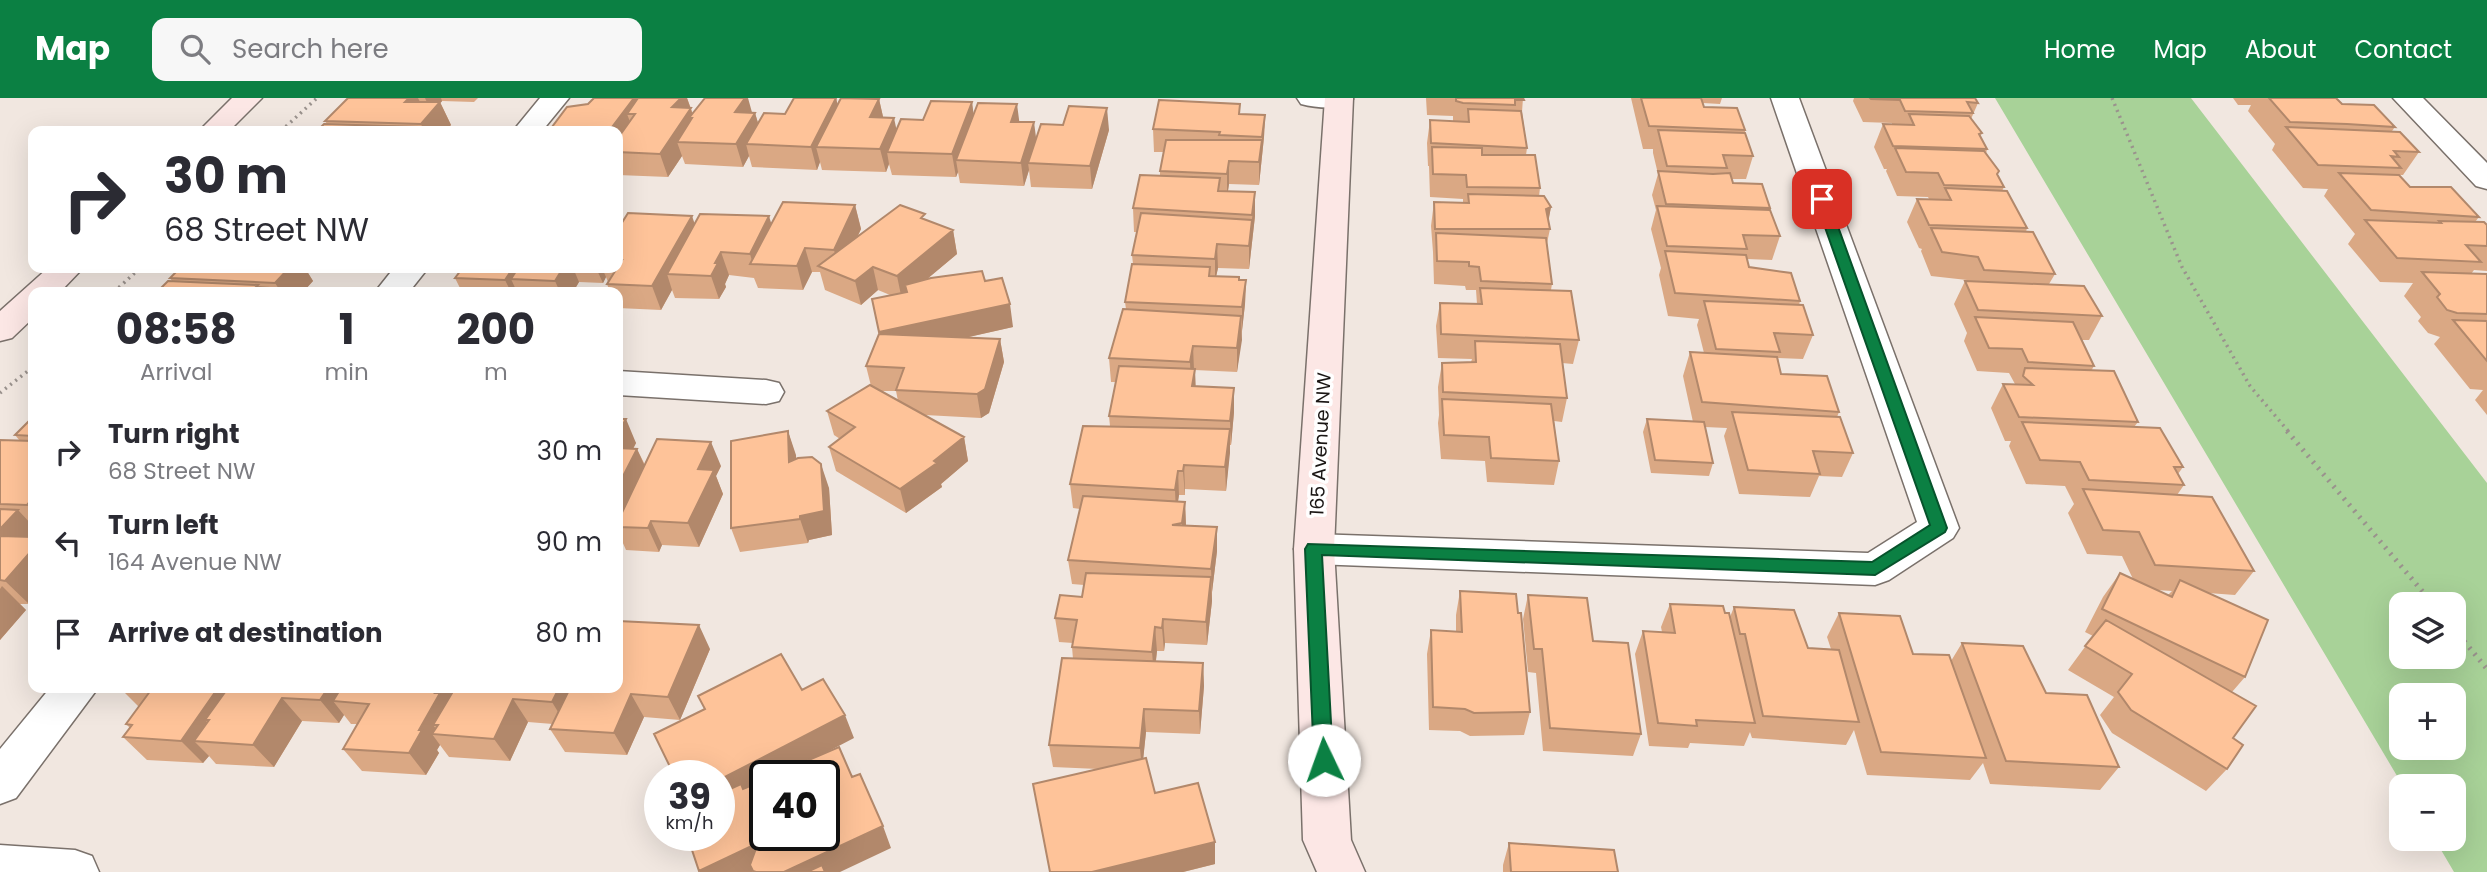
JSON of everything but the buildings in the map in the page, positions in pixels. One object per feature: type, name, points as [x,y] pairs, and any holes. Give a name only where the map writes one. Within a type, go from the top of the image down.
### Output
[{"type":"street","points":[[218,126],[248,98]]},
{"type":"street","points":[[531,126],[555,98]]},
{"type":"street","points":[[1311,98],[1339,98]]},
{"type":"street","name":"165 Avenue NW","points":[[1339,98],[1314,549],[1327,840],[1341,872]]},
{"type":"street","points":[[1314,549],[1875,569],[1939,528],[1786,98]]},
{"type":"street","points":[[2407,98],[2487,180]]},
{"type":"street","points":[[45,287],[61,273]]},
{"type":"street","points":[[395,287],[408,273]]},
{"type":"street","points":[[0,330],[28,304]]},
{"type":"street","points":[[623,383],[766,392]]},
{"type":"street","points":[[0,784],[72,693]]},
{"type":"street","points":[[0,867],[75,872]]},
{"type":"path","points":[[286,126],[317,98]]},
{"type":"path","points":[[2112,98],[2182,267],[2250,386],[2423,592]]},
{"type":"path","points":[[119,287],[135,273]]},
{"type":"path","points":[[0,393],[28,371]]},
{"type":"path","points":[[2466,643],[2487,668]]},
{"type":"green space","points":[[1995,98],[2191,98],[2487,483],[2487,872],[2454,872],[2442,851],[2466,851],[2466,774],[2396,774]]},
{"type":"route","points":[[1324,760],[1314,549],[1875,569],[1939,528],[1822,199]]}]
